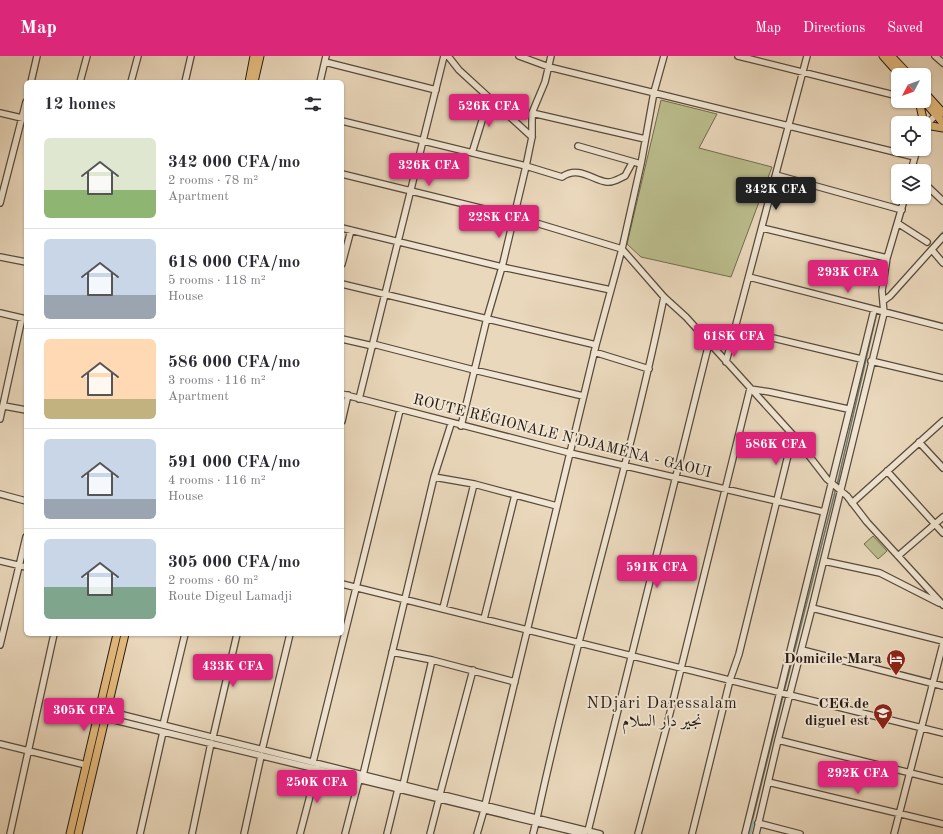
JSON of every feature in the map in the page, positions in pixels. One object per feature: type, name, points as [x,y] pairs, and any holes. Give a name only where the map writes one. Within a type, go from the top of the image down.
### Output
[{"type":"main road","points":[[249,80],[254,56]]},
{"type":"main road","points":[[254,80],[260,56]]},
{"type":"main road","points":[[889,57],[896,68]]},
{"type":"main road","points":[[889,57],[901,68]]},
{"type":"main road","points":[[931,102],[943,123]]},
{"type":"main road","points":[[931,125],[943,128]]},
{"type":"main road","points":[[70,834],[117,636]]},
{"type":"main road","points":[[78,834],[125,636]]},
{"type":"street","points":[[31,80],[37,56]]},
{"type":"street","points":[[80,80],[86,56]]},
{"type":"street","points":[[132,80],[138,56]]},
{"type":"street","points":[[185,80],[191,56]]},
{"type":"street","points":[[320,80],[326,56]]},
{"type":"street","points":[[359,399],[409,191],[444,56]]},
{"type":"street","points":[[448,56],[459,70],[532,137]]},
{"type":"street","points":[[519,56],[549,67],[915,157],[913,164]]},
{"type":"street","points":[[461,426],[487,318],[502,267],[526,166],[532,137],[532,113],[549,67],[551,56]]},
{"type":"street","points":[[477,834],[528,629],[583,396],[622,249],[641,164],[654,92],[664,56]]},
{"type":"street","points":[[738,56],[891,94]]},
{"type":"street","points":[[726,362],[807,56]]},
{"type":"street","points":[[935,56],[943,63]]},
{"type":"street","points":[[325,62],[436,90]]},
{"type":"street","points":[[472,153],[489,98]]},
{"type":"street","points":[[0,113],[24,119],[0,203]]},
{"type":"street","points":[[532,113],[645,140]]},
{"type":"street","points":[[344,121],[526,166],[562,178],[565,175],[588,174],[606,182],[625,176],[632,163]]},
{"type":"street","points":[[578,146],[628,159],[632,163],[641,164]]},
{"type":"street","points":[[776,174],[902,210]]},
{"type":"street","points":[[344,175],[513,216],[622,249],[664,297],[709,343],[793,435],[832,483],[840,489],[862,516],[943,605]]},
{"type":"street","points":[[931,190],[943,201]]},
{"type":"street","points":[[756,834],[789,694],[802,650],[824,562],[840,489],[884,313],[882,291],[888,258],[899,224],[903,204]]},
{"type":"street","points":[[899,224],[927,242]]},
{"type":"street","points":[[344,228],[502,267],[611,290]]},
{"type":"street","points":[[762,228],[888,258]]},
{"type":"street","points":[[344,256],[351,230]]},
{"type":"street","points":[[883,300],[890,296],[943,238]]},
{"type":"street","points":[[932,250],[943,263]]},
{"type":"street","points":[[0,256],[24,262]]},
{"type":"street","points":[[749,278],[943,327]]},
{"type":"street","points":[[344,284],[596,345]]},
{"type":"street","points":[[533,834],[649,369],[664,297]]},
{"type":"street","points":[[745,834],[832,483],[848,409],[874,310]]},
{"type":"street","points":[[0,313],[24,318],[4,406],[0,415]]},
{"type":"street","points":[[735,329],[861,359]]},
{"type":"street","points":[[344,339],[373,345],[583,396]]},
{"type":"street","points":[[586,832],[709,343]]},
{"type":"street","points":[[594,352],[649,369]]},
{"type":"street","points":[[871,361],[943,378]]},
{"type":"street","points":[[750,389],[848,409]]},
{"type":"street","points":[[638,834],[667,725],[680,667],[750,389]]},
{"type":"street","name":"ROUTE RÉGIONALE N'DJAMÉNA - GAOUI","points":[[345,395],[451,424],[824,512]]},
{"type":"street","points":[[4,406],[24,410]]},
{"type":"street","points":[[344,631],[400,410]]},
{"type":"street","points":[[852,503],[943,421]]},
{"type":"street","points":[[346,834],[434,477],[451,424]]},
{"type":"street","points":[[692,834],[730,680],[739,654],[793,435]]},
{"type":"street","points":[[919,442],[943,468]]},
{"type":"street","points":[[887,471],[943,533]]},
{"type":"street","points":[[434,477],[474,484],[557,506]]},
{"type":"street","points":[[443,608],[474,484]]},
{"type":"street","points":[[0,494],[24,500]]},
{"type":"street","points":[[484,619],[515,495]]},
{"type":"street","points":[[898,556],[943,517]]},
{"type":"street","points":[[0,645],[24,545]]},
{"type":"street","points":[[0,561],[24,566]]},
{"type":"street","points":[[824,562],[880,573],[943,605]]},
{"type":"street","points":[[344,584],[943,733]]},
{"type":"street","points":[[812,608],[943,642],[894,834]]},
{"type":"street","points":[[10,834],[54,636]]},
{"type":"street","points":[[140,834],[185,636]]},
{"type":"street","points":[[192,834],[237,636]]},
{"type":"street","points":[[244,834],[290,636]]},
{"type":"street","points":[[312,762],[343,636]]},
{"type":"street","points":[[802,650],[943,686]]},
{"type":"street","points":[[392,652],[432,660],[515,682]]},
{"type":"street","points":[[403,785],[432,660]]},
{"type":"street","points":[[430,834],[473,670]]},
{"type":"street","points":[[106,714],[262,753],[317,769],[403,785],[440,797]]},
{"type":"street","points":[[778,740],[943,781]]},
{"type":"street","points":[[0,744],[86,765]]},
{"type":"street","points":[[262,753],[312,762],[398,789],[440,797],[586,832],[600,834]]},
{"type":"street","points":[[300,834],[317,769]]},
{"type":"street","points":[[768,782],[943,824]]},
{"type":"street","points":[[387,834],[398,789]]},
{"type":"street","points":[[758,823],[800,834]]},
{"type":"green space","points":[[661,100],[717,114],[699,148],[772,167],[731,277],[641,257],[627,244]]},
{"type":"green space","points":[[873,536],[887,551],[878,559],[864,544]]},
{"type":"waterway","points":[[927,251],[943,232]]},
{"type":"waterway","points":[[837,485],[877,312]]},
{"type":"waterway","points":[[784,692],[836,488]]},
{"type":"waterway","points":[[752,822],[783,696]]},
{"type":"waterway","points":[[749,834],[752,822]]},
{"type":"place","name":"Domicile Mara","points":[[896,676]]},
{"type":"place","name":"CEG de diguel est","points":[[883,730]]},
{"type":"district","name":"NDjari Daressalam نجير دار السلام","points":[[662,713]]}]
